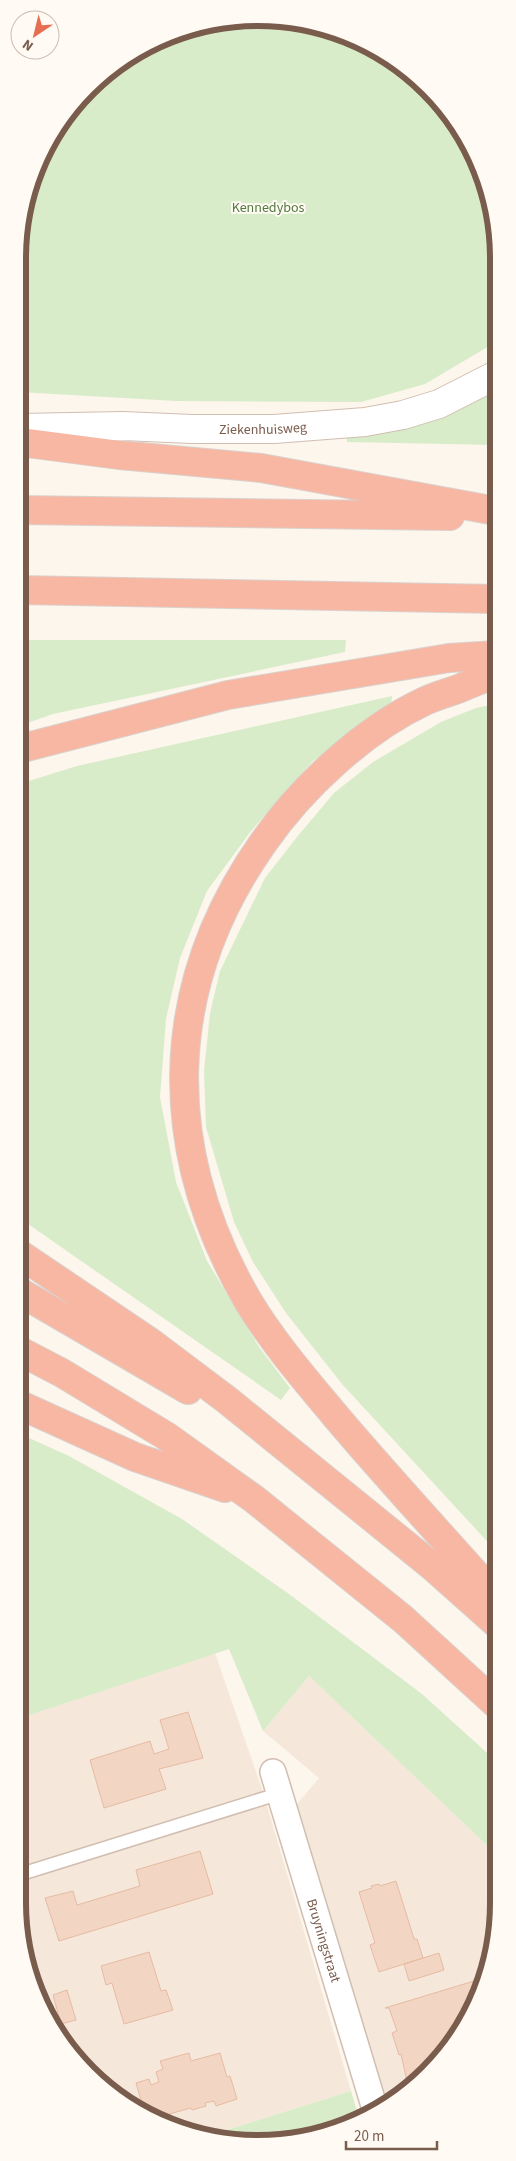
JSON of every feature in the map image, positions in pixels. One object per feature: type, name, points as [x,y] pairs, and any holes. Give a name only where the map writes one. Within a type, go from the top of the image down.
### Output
[{"type":"highway","points":[[26,443],[119,455],[260,468],[490,510]]},
{"type":"highway","points":[[26,510],[490,517]]},
{"type":"highway","points":[[26,590],[490,599]]},
{"type":"highway","points":[[26,747],[228,695],[448,658],[490,655]]},
{"type":"highway","points":[[490,677],[424,702],[377,730],[339,759],[303,794],[271,830],[247,865],[227,902],[210,940],[196,980],[184,1048],[184,1115],[194,1171],[214,1232],[249,1302],[304,1378],[364,1450],[490,1591]]},
{"type":"highway","points":[[26,1259],[150,1342],[227,1400],[432,1566],[490,1618]]},
{"type":"highway","points":[[26,1296],[137,1359],[296,1456]]},
{"type":"highway","points":[[26,1354],[62,1373],[166,1436],[254,1499],[403,1619],[490,1699]]},
{"type":"highway","points":[[26,1408],[135,1457],[254,1499]]},
{"type":"street","name":"Ziekenhuisweg","points":[[26,428],[123,426],[192,429],[274,429],[365,422],[403,415],[439,404],[490,378]]},
{"type":"street","name":"Bruyningstraat","points":[[277,1783],[374,2104]]},
{"type":"lane","points":[[26,1872],[277,1783]]},
{"type":"shaded area","points":[[215,1653],[263,1792],[351,2091],[222,2132],[198,2127],[169,2117],[142,2104],[117,2087],[84,2056],[65,2032],[50,2006],[34,1963],[28,1933],[26,1903],[26,1716]]},
{"type":"shaded area","points":[[309,1676],[490,1848],[488,1933],[482,1963],[472,1992],[459,2019],[442,2044],[422,2067],[384,2098],[293,1809],[319,1778],[263,1731]]},
{"type":"green space","name":"Kennedybos","points":[[258,26],[288,28],[318,34],[347,44],[374,57],[399,74],[432,105],[451,129],[472,169],[482,198],[488,228],[490,346],[425,384],[361,402],[176,401],[26,392],[26,258],[28,228],[34,198],[44,169],[57,142],[84,105],[117,74],[155,50],[198,34],[228,28]]},
{"type":"green space","points":[[490,393],[490,445],[347,442],[347,435],[462,406]]},
{"type":"green space","points":[[26,640],[346,640],[345,652],[53,714],[26,724]]},
{"type":"green space","points":[[392,696],[391,706],[313,761],[251,831],[207,891],[180,958],[166,1019],[160,1097],[176,1182],[207,1261],[259,1347],[290,1388],[281,1400],[26,1223],[26,782],[77,766]]},
{"type":"green space","points":[[490,705],[490,1544],[342,1384],[286,1313],[253,1262],[234,1222],[206,1127],[204,1071],[210,1013],[220,971],[265,878],[334,793],[373,762],[441,722],[476,708]]},
{"type":"green space","points":[[26,1437],[69,1456],[182,1519],[289,1594],[422,1694],[490,1756],[490,1848],[309,1676],[263,1731],[229,1649],[26,1716]]},
{"type":"green space","points":[[351,2091],[357,2113],[318,2127],[288,2133],[258,2135],[222,2132]]},
{"type":"building","points":[[188,1712],[203,1758],[159,1769],[166,1789],[104,1808],[90,1760],[150,1741],[154,1754],[169,1749],[160,1720]]},
{"type":"building","points":[[200,1851],[213,1894],[59,1941],[45,1898],[73,1891],[77,1905],[140,1886],[136,1870]]},
{"type":"building","points":[[396,1881],[414,1939],[417,1939],[423,1958],[379,1972],[370,1945],[375,1943],[359,1892],[372,1888],[371,1886],[379,1884],[380,1886]]},
{"type":"building","points":[[149,1952],[161,1991],[166,1990],[173,2010],[124,2024],[112,1983],[106,1985],[101,1966]]},
{"type":"building","points":[[439,1953],[444,1970],[409,1981],[404,1964]]},
{"type":"building","points":[[474,1981],[475,1984],[466,2006],[451,2032],[422,2067],[407,2081],[401,2054],[399,2055],[392,2033],[397,2031],[389,2008],[385,2008]]},
{"type":"building","points":[[67,1990],[76,2020],[61,2024],[53,1995]]},
{"type":"building","points":[[189,2053],[191,2061],[220,2053],[227,2077],[230,2076],[237,2099],[216,2106],[214,2101],[205,2103],[206,2106],[165,2115],[155,2111],[142,2104],[136,2083],[149,2079],[151,2085],[159,2082],[156,2072],[163,2069],[160,2061]]}]
